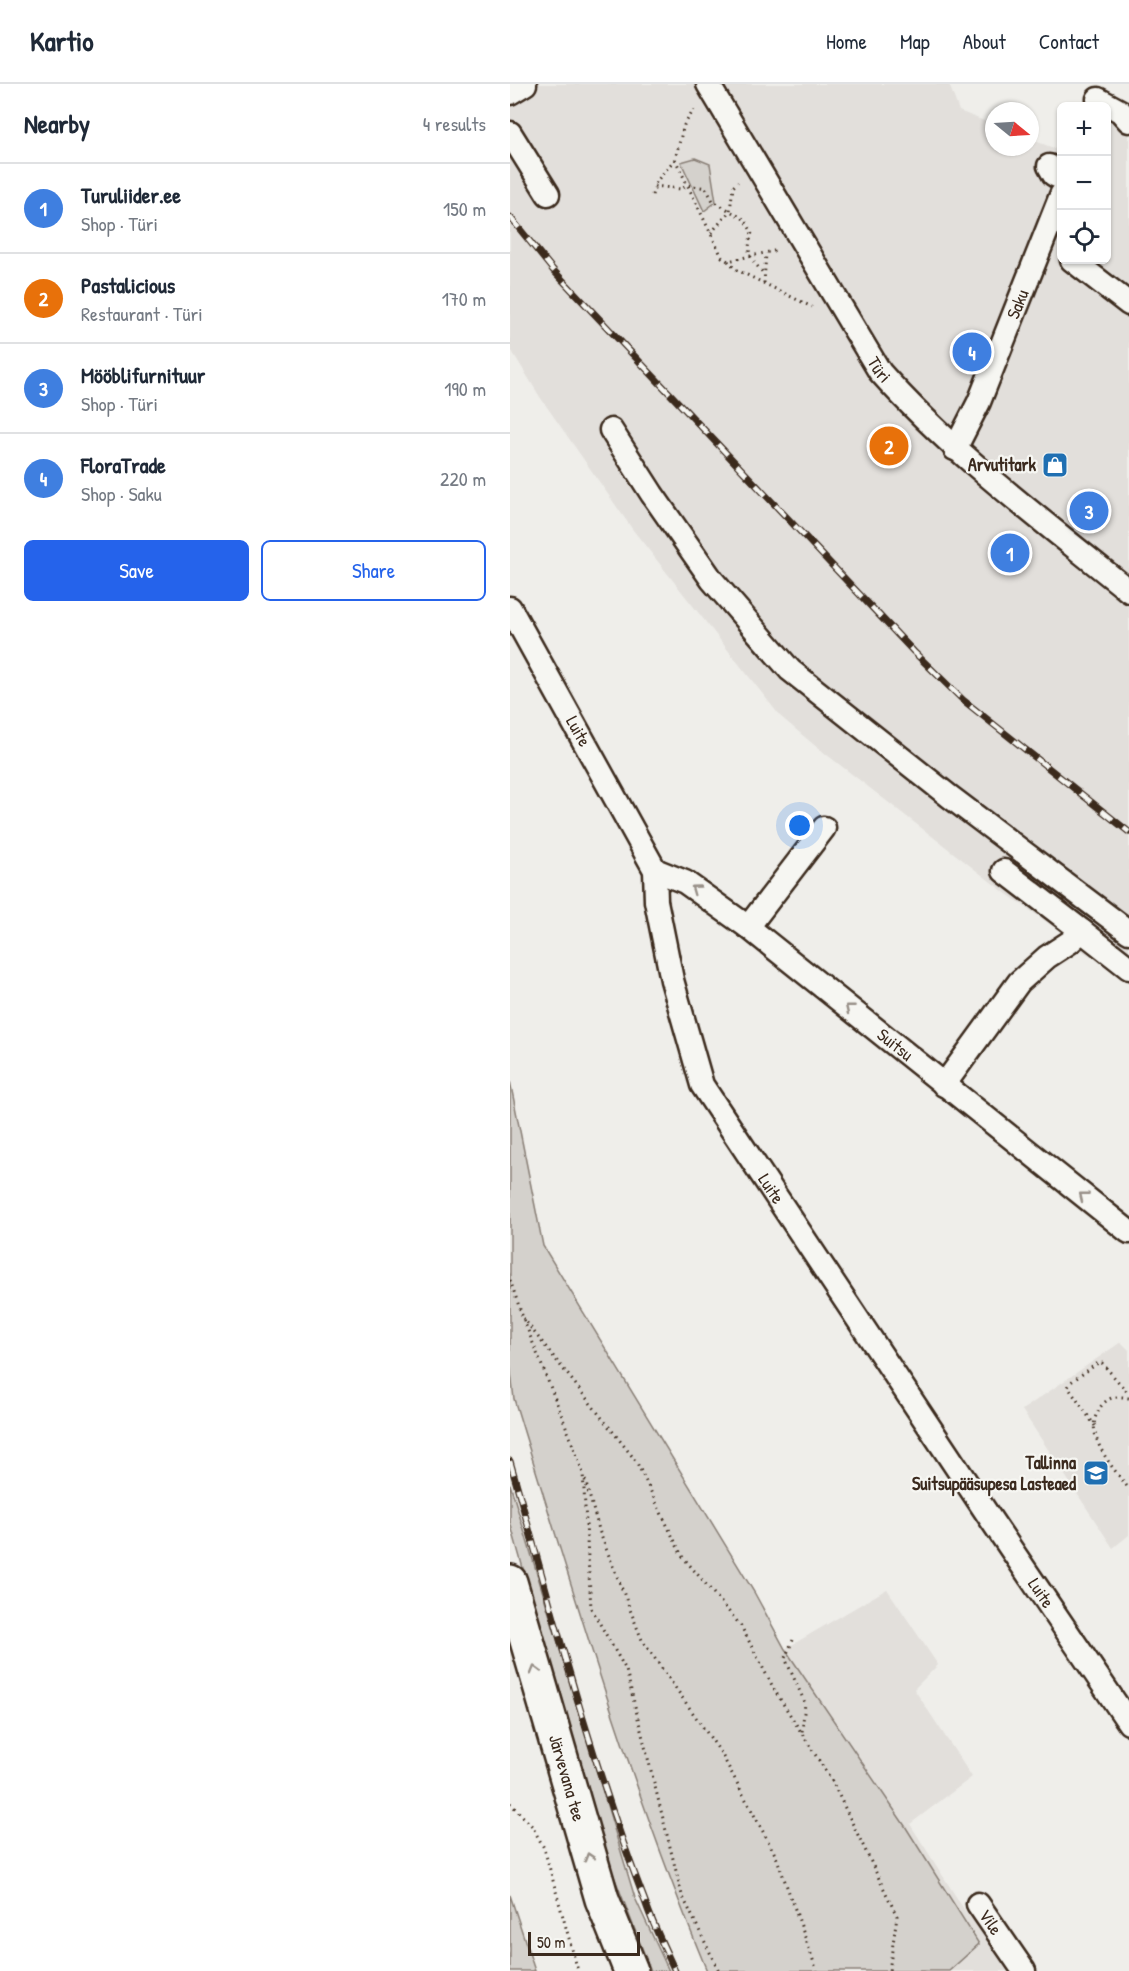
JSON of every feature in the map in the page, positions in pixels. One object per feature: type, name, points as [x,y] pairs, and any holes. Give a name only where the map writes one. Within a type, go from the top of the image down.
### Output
[{"type":"highway","name":"Järvevana tee","points":[[510,1582],[602,1899],[631,1971]]},
{"type":"highway","name":"Järvevana tee","points":[[510,1664],[556,1827],[608,1971]]},
{"type":"street","points":[[510,93],[525,84]]},
{"type":"street","name":"Türi","points":[[708,84],[880,372],[912,409],[955,449],[1129,591]]},
{"type":"street","points":[[1099,96],[1120,111],[1129,121]]},
{"type":"street","points":[[510,133],[548,194]]},
{"type":"street","name":"Saku","points":[[955,449],[1053,245],[1059,210]]},
{"type":"street","points":[[1076,264],[1129,304]]},
{"type":"street","points":[[611,430],[712,580],[789,670],[949,796],[1129,932]]},
{"type":"street","name":"Luite","points":[[510,608],[655,870],[656,902],[672,980],[702,1085],[973,1494],[1129,1723]]},
{"type":"street","points":[[748,927],[824,828]]},
{"type":"street","name":"Suitsu","points":[[655,870],[684,882],[748,927],[1129,1232]]},
{"type":"street","points":[[1004,871],[1129,968]]},
{"type":"street","points":[[944,1085],[1019,982],[1047,957],[1082,931]]},
{"type":"street","name":"Vile","points":[[978,1904],[1024,1971]]},
{"type":"path","points":[[652,195],[656,182],[675,159],[684,125],[694,110]]},
{"type":"path","points":[[675,159],[722,257],[735,269],[812,307]]},
{"type":"path","points":[[711,233],[730,211],[733,187],[738,182]]},
{"type":"path","points":[[654,186],[681,189],[688,185],[706,188],[713,201],[744,219],[752,232],[748,249],[749,256],[764,274]]},
{"type":"path","points":[[728,261],[778,250]]},
{"type":"path","points":[[764,283],[766,253]]},
{"type":"path","points":[[510,1280],[583,1473],[600,1533],[642,1640],[722,1753],[776,1856],[817,1971]]},
{"type":"path","points":[[523,1318],[636,1461],[682,1556],[741,1626],[775,1691],[832,1780],[897,1916],[889,1971]]},
{"type":"path","points":[[1095,1426],[1068,1387],[1071,1382],[1098,1363],[1102,1363],[1129,1396]]},
{"type":"path","points":[[1129,1396],[1118,1396],[1107,1400],[1100,1408],[1094,1432],[1110,1464],[1129,1489]]},
{"type":"path","points":[[583,1473],[591,1608],[626,1670],[682,1895],[719,1971]]},
{"type":"path","points":[[793,1640],[785,1658],[805,1703],[802,1733]]},
{"type":"path","points":[[510,1803],[532,1826],[544,1848],[578,1971]]},
{"type":"shaded area","points":[[536,84],[949,84],[959,111],[985,121],[985,156],[1039,156],[1039,142],[1057,148],[1057,264],[1111,264],[1111,118],[1129,131],[1129,978],[1084,952],[1064,934],[1004,892],[780,716],[633,530],[540,397],[510,348],[510,100]]},
{"type":"shaded area","points":[[695,158],[710,164],[716,202],[704,211],[681,162]]},
{"type":"shaded area","points":[[510,1081],[543,1246],[754,1592],[785,1649],[905,1826],[979,1944],[949,1971],[707,1971],[628,1759],[514,1399],[510,1364]]},
{"type":"shaded area","name":"Tallinna Suitsupääsupesa Lasteaed","points":[[1121,1342],[1129,1350],[1129,1535],[1113,1548],[1022,1410]]},
{"type":"shaded area","points":[[510,1484],[635,1898],[669,1971],[651,1971],[608,1861],[510,1522]]},
{"type":"shaded area","points":[[887,1589],[938,1665],[914,1689],[972,1777],[910,1824],[967,1914],[1018,1971],[949,1971],[979,1944],[785,1649]]},
{"type":"shaded area","points":[[510,1895],[535,1971],[510,1971]]},
{"type":"railway","points":[[510,217],[553,270],[914,652],[963,700],[1129,832]]},
{"type":"railway","points":[[510,1461],[589,1740],[649,1913],[675,1971]]},
{"type":"place","name":"FloraTrade","points":[[972,352]]},
{"type":"place","name":"Pastalicious","points":[[889,446]]},
{"type":"place","name":"Arvutitark","points":[[1055,465]]},
{"type":"place","name":"Mööblifurnituur","points":[[1089,511]]},
{"type":"place","name":"Turuliider.ee","points":[[1010,553]]},
{"type":"place","name":"Tallinna Suitsupääsupesa Lasteaed","points":[[1096,1473]]}]
